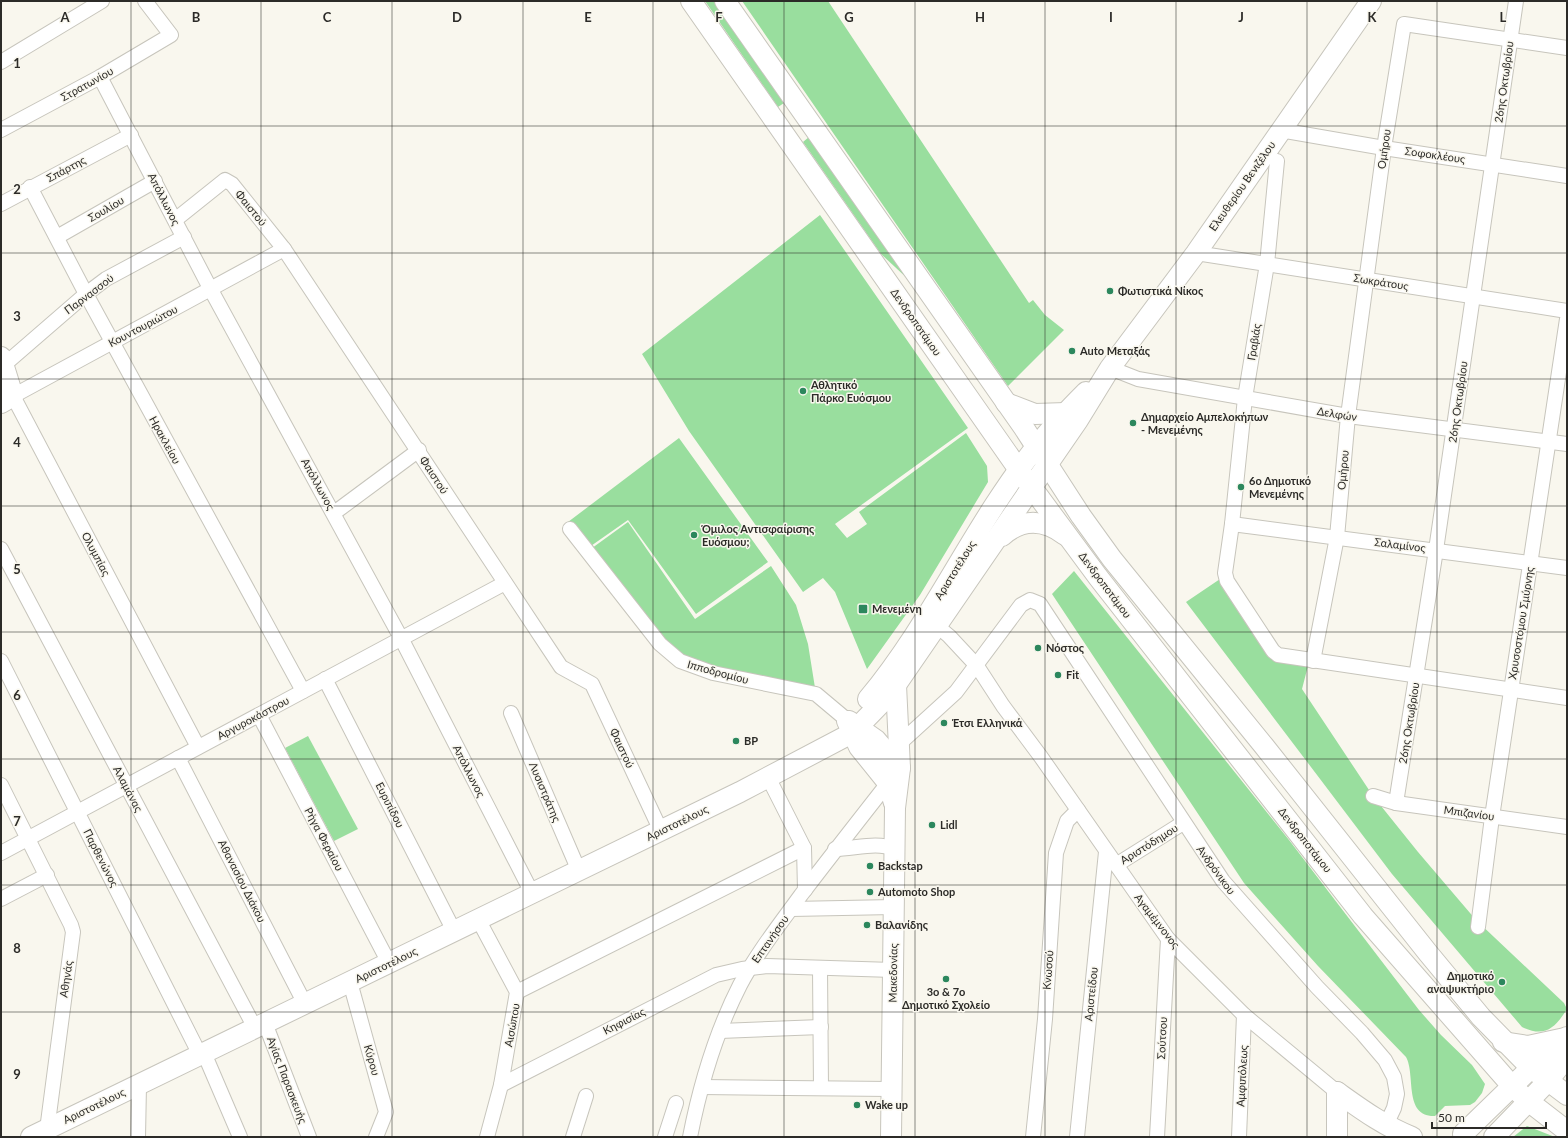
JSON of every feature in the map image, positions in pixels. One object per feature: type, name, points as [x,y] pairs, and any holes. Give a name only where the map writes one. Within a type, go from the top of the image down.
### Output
[{"type":"main road","name":"Δενδροποτάμου","points":[[691,1],[1019,470],[1098,577],[1363,916],[1512,1086],[1528,1101],[1567,1131]]},
{"type":"main road","name":"Δενδροποτάμου","points":[[725,1],[1006,403],[1081,516],[1112,559],[1264,746],[1428,953],[1504,1042],[1547,1082],[1567,1095]]},
{"type":"main road","name":"Ελευθερίου Βενιζέλου","points":[[1047,464],[1083,413],[1110,368],[1196,252],[1371,1]]},
{"type":"main road","points":[[784,136],[807,120]]},
{"type":"main road","name":"Ολυμπίας","points":[[2,361],[7,400]]},
{"type":"main road","name":"Ελευθερίου Βενιζέλου","points":[[1036,447],[1066,413],[1110,368]]},
{"type":"main road","points":[[1006,403],[1035,414],[1066,413]]},
{"type":"main road","name":"Αριστοτέλους","points":[[39,1133],[740,792],[852,727],[896,685],[932,621],[983,524],[1036,447]]},
{"type":"main road","name":"Αριστοτέλους","points":[[740,792],[763,768],[818,740],[852,727],[874,693],[993,544],[1047,464]]},
{"type":"main road","points":[[993,544],[1011,529],[1030,522],[1050,525],[1072,541]]},
{"type":"main road","name":"Μακεδονίας","points":[[891,1137],[895,808],[894,775],[900,743],[896,685]]},
{"type":"main road","points":[[852,727],[876,740],[894,775]]},
{"type":"main road","points":[[1504,1042],[1528,1046],[1567,1037]]},
{"type":"main road","points":[[1462,1136],[1531,1068],[1567,1037]]},
{"type":"main road","points":[[1494,1137],[1547,1082],[1567,1057]]},
{"type":"main road","points":[[1337,1092],[1337,1137]]},
{"type":"main road","name":"Αγαμέμνονος","points":[[1337,1092],[1386,1125],[1412,1137]]},
{"type":"street","points":[[1,62],[102,1]]},
{"type":"street","name":"Στρατωνίου","points":[[1,130],[100,77],[171,35],[145,1]]},
{"type":"street","name":"26ης Οκτωβρίου","points":[[1396,803],[1436,550],[1516,1]]},
{"type":"street","name":"Ομήρου","points":[[1313,661],[1337,537],[1348,416],[1384,148],[1404,24],[1510,40]]},
{"type":"street","points":[[1510,40],[1567,48]]},
{"type":"street","name":"Απόλλωνος","points":[[100,77],[211,290],[334,512],[401,638],[532,893]]},
{"type":"street","name":"Σοφοκλέους","points":[[1280,130],[1384,148],[1567,176]]},
{"type":"street","name":"Σπάρτης","points":[[1,204],[30,187],[131,135]]},
{"type":"street","name":"Γραβιάς","points":[[1277,161],[1267,264],[1245,398],[1232,524],[1225,572],[1227,580],[1275,653],[1313,661]]},
{"type":"street","name":"Φαιστού","points":[[175,220],[225,180],[232,184],[284,249],[561,667],[592,684],[661,831]]},
{"type":"street","name":"Σουλίου","points":[[57,237],[155,181]]},
{"type":"street","name":"Ηρακλείου","points":[[30,187],[112,343],[303,691]]},
{"type":"street","name":"Παρνασσού","points":[[2,361],[106,279],[184,237]]},
{"type":"street","name":"Κουντουριώτου","points":[[7,400],[284,249]]},
{"type":"street","name":"Σωκράτους","points":[[1196,252],[1567,311]]},
{"type":"street","name":"Χρυσοστόμου Σμύρνης","points":[[1478,927],[1492,817],[1567,319]]},
{"type":"street","name":"Δελφών","points":[[1110,368],[1138,379],[1348,416],[1567,444]]},
{"type":"street","name":"Ολυμπίας","points":[[7,400],[198,747]]},
{"type":"street","points":[[334,512],[418,450]]},
{"type":"street","name":"Σαλαμίνος","points":[[1232,524],[1567,568]]},
{"type":"street","name":"Ιπποδρομίου","points":[[570,528],[660,644],[680,661],[713,673],[816,694],[852,727]]},
{"type":"street","name":"Αλαμάνας","points":[[1,549],[7,574],[260,1026]]},
{"type":"street","name":"Αργυροκάστρου","points":[[1,853],[505,583]]},
{"type":"street","name":"Ανδρόνικου","points":[[977,666],[1016,610],[1026,602],[1035,601],[1040,604],[1047,612],[1205,856],[1237,899],[1317,987],[1362,1033],[1385,1060],[1394,1077],[1397,1094],[1394,1108],[1386,1125]]},
{"type":"street","name":"Αγαμέμνονος","points":[[932,621],[977,666],[1002,706],[1078,810],[1168,939],[1244,1015],[1337,1092]]},
{"type":"street","name":"Παρθενώνος","points":[[1,661],[202,1054],[240,1137]]},
{"type":"street","points":[[1313,661],[1567,698]]},
{"type":"street","points":[[900,743],[956,692],[977,666]]},
{"type":"street","name":"Ευριπίδου","points":[[325,679],[454,931]]},
{"type":"street","name":"Λυσιστράτης","points":[[511,714],[579,871]]},
{"type":"street","name":"Ρήγα Φεραίου","points":[[259,715],[389,963]]},
{"type":"street","name":"Αθανασίου Διάκου","points":[[178,758],[306,1004]]},
{"type":"street","name":"Επτανήσου","points":[[690,1137],[702,1087],[720,1030],[733,999],[750,968],[835,849],[894,775]]},
{"type":"street","points":[[768,777],[804,848],[805,890]]},
{"type":"street","name":"Αθηνάς","points":[[1,784],[29,838],[73,932],[39,1133]]},
{"type":"street","name":"Μπιζανίου","points":[[1373,796],[1396,803],[1567,827]]},
{"type":"street","name":"Κνωσού","points":[[1033,1137],[1045,1019],[1056,852],[1067,821],[1078,810]]},
{"type":"street","name":"Αριστόδημου","points":[[1116,865],[1183,823]]},
{"type":"street","points":[[835,849],[879,845],[888,846],[894,849]]},
{"type":"street","points":[[517,992],[804,848]]},
{"type":"street","name":"Αριστείδου","points":[[1077,1137],[1106,852]]},
{"type":"street","points":[[1,899],[47,876]]},
{"type":"street","points":[[791,909],[894,907]]},
{"type":"street","name":"Αισώπου","points":[[478,919],[517,992],[502,1085],[487,1137]]},
{"type":"street","name":"Σούτσου","points":[[1157,1137],[1168,939]]},
{"type":"street","name":"Κηφισίας","points":[[502,1085],[710,977],[750,968],[767,966],[893,970]]},
{"type":"street","points":[[820,968],[821,1088]]},
{"type":"street","name":"Κύρου","points":[[350,982],[386,1112],[376,1137]]},
{"type":"street","name":"Αμφιπόλεως","points":[[1239,1137],[1244,1015]]},
{"type":"street","name":"Αγίας Παρασκευής","points":[[260,1026],[309,1137]]},
{"type":"street","points":[[720,1030],[821,1027]]},
{"type":"street","points":[[138,1137],[139,1085]]},
{"type":"street","points":[[702,1087],[891,1089]]},
{"type":"street","points":[[573,1137],[586,1096]]},
{"type":"street","points":[[665,1137],[676,1103]]},
{"type":"green space","points":[[705,1],[714,1],[784,103],[778,107]]},
{"type":"green space","points":[[742,1],[828,1],[1029,303],[1033,300],[1045,315],[1064,330],[1008,386]]},
{"type":"green space","points":[[809,137],[909,280],[881,254],[803,142]]},
{"type":"green space","name":"Αθλητικό Πάρκο Ευόσμου","points":[[820,215],[968,428],[835,524],[847,538],[867,524],[859,512],[966,433],[987,466],[988,482],[920,595],[867,669],[835,592],[823,578],[803,592],[689,431],[642,354]]},
{"type":"green space","name":"Όμιλος Αντισφαίρισης Ευόσμου;","points":[[679,438],[768,562],[696,614],[628,520],[588,548],[568,522]]},
{"type":"green space","points":[[628,522],[695,619],[771,566],[796,605],[808,644],[816,694],[680,661],[588,551]]},
{"type":"green space","points":[[1074,571],[1289,840],[1419,1010],[1441,1035],[1472,1065],[1485,1084],[1482,1093],[1475,1102],[1470,1105],[1445,1106],[1435,1116],[1425,1114],[1418,1110],[1414,1103],[1409,1065],[1406,1057],[1318,966],[1244,883],[1052,594]]},
{"type":"green space","points":[[1223,577],[1273,655],[1309,662],[1302,689],[1373,796],[1476,920],[1564,1003],[1567,1009],[1554,1026],[1537,1032],[1522,1027],[1392,874],[1186,602]]},
{"type":"green space","points":[[308,736],[358,829],[334,841],[285,748]]},
{"type":"green space","points":[[1527,1126],[1555,1137],[1513,1137]]},
{"type":"place","name":"Φωτιστικά Νίκος","points":[[1110,291]]},
{"type":"place","name":"Auto Μεταξάς","points":[[1072,351]]},
{"type":"place","name":"Αθλητικό Πάρκο Ευόσμου","points":[[803,391]]},
{"type":"place","name":"Δημαρχείο Αμπελοκήπων - Μενεμένης","points":[[1133,423]]},
{"type":"place","name":"6ο Δημοτικό Μενεμένης","points":[[1241,487]]},
{"type":"place","name":"Όμιλος Αντισφαίρισης Ευόσμου;","points":[[694,535]]},
{"type":"place","name":"Μενεμένη","points":[[863,609]]},
{"type":"place","name":"Νόστος","points":[[1038,648]]},
{"type":"place","name":"Fit","points":[[1058,675]]},
{"type":"place","name":"Έτσι Ελληνικά","points":[[944,723]]},
{"type":"place","name":"BP","points":[[736,741]]},
{"type":"place","name":"Lidl","points":[[932,825]]},
{"type":"place","name":"Backstap","points":[[870,866]]},
{"type":"place","name":"Automoto Shop","points":[[870,892]]},
{"type":"place","name":"Βαλανίδης","points":[[867,925]]},
{"type":"place","name":"3ο & 7ο Δημοτικό Σχολείο","points":[[946,979]]},
{"type":"place","name":"Δημοτικό αναψυκτήριο","points":[[1502,982]]},
{"type":"place","name":"Wake up","points":[[857,1105]]}]
